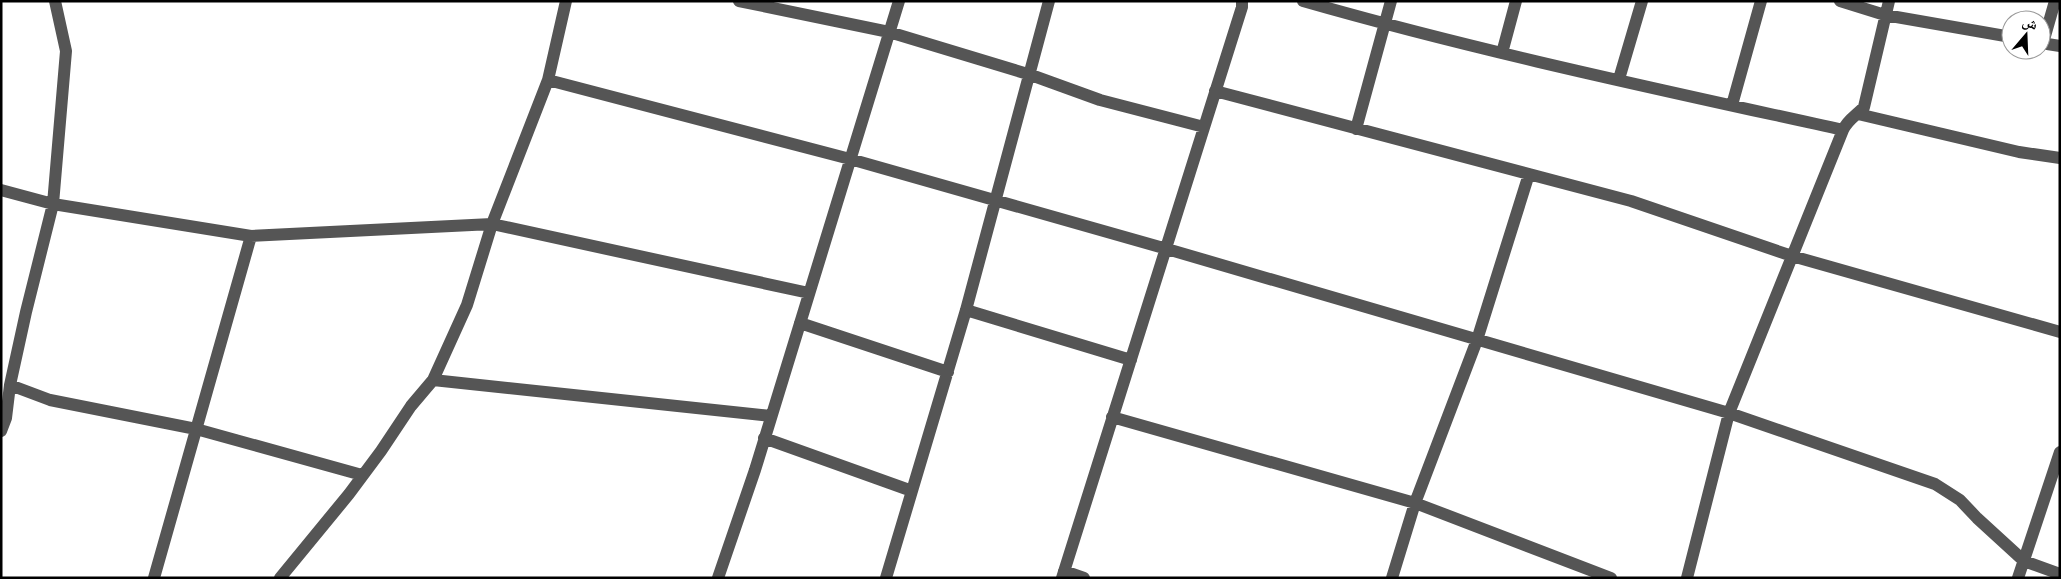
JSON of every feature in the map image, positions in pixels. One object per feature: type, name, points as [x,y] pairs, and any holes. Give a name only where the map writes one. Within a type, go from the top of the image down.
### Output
[{"type":"street","points":[[1,431],[6,418],[10,385],[53,204],[66,51],[55,1]]},
{"type":"street","points":[[280,578],[362,475],[411,406],[433,380],[467,305],[492,224],[548,80],[566,1]]},
{"type":"street","points":[[739,1],[889,32],[1031,75],[1100,100],[1204,127]]},
{"type":"street","points":[[718,578],[800,324],[899,1]]},
{"type":"street","points":[[886,578],[966,310],[1031,75],[1049,1]]},
{"type":"street","points":[[1084,578],[1063,574],[1167,249],[1242,1]]},
{"type":"street","points":[[1303,1],[1385,25],[1502,53],[1843,130]]},
{"type":"street","points":[[1356,129],[1390,1]]},
{"type":"street","points":[[1502,53],[1516,1]]},
{"type":"street","points":[[1619,79],[1642,1]]},
{"type":"street","points":[[1732,105],[1761,1]]},
{"type":"street","points":[[1840,1],[1885,15],[2001,36]]},
{"type":"street","points":[[1687,578],[1729,413],[1843,130],[1848,119],[1858,114],[1864,107],[1889,1]]},
{"type":"street","points":[[548,80],[850,159],[1167,249],[1729,413],[1935,484],[1960,500],[1976,518],[2024,561],[2060,574]]},
{"type":"street","points":[[1215,91],[1632,201],[1792,256],[2060,332]]},
{"type":"street","points":[[1858,114],[2019,152],[2060,158]]},
{"type":"street","points":[[1392,578],[1415,504],[1478,340],[1529,174]]},
{"type":"street","points":[[1,190],[53,204],[251,236],[492,224],[809,293]]},
{"type":"street","points":[[154,578],[251,236]]},
{"type":"street","points":[[966,310],[1131,360]]},
{"type":"street","points":[[800,324],[948,372]]},
{"type":"street","points":[[433,380],[771,416]]},
{"type":"street","points":[[10,385],[50,400],[196,429],[362,475]]},
{"type":"street","points":[[1112,417],[1415,504],[1611,578]]},
{"type":"street","points":[[764,438],[912,491]]},
{"type":"street","points":[[2018,578],[2060,452]]}]
